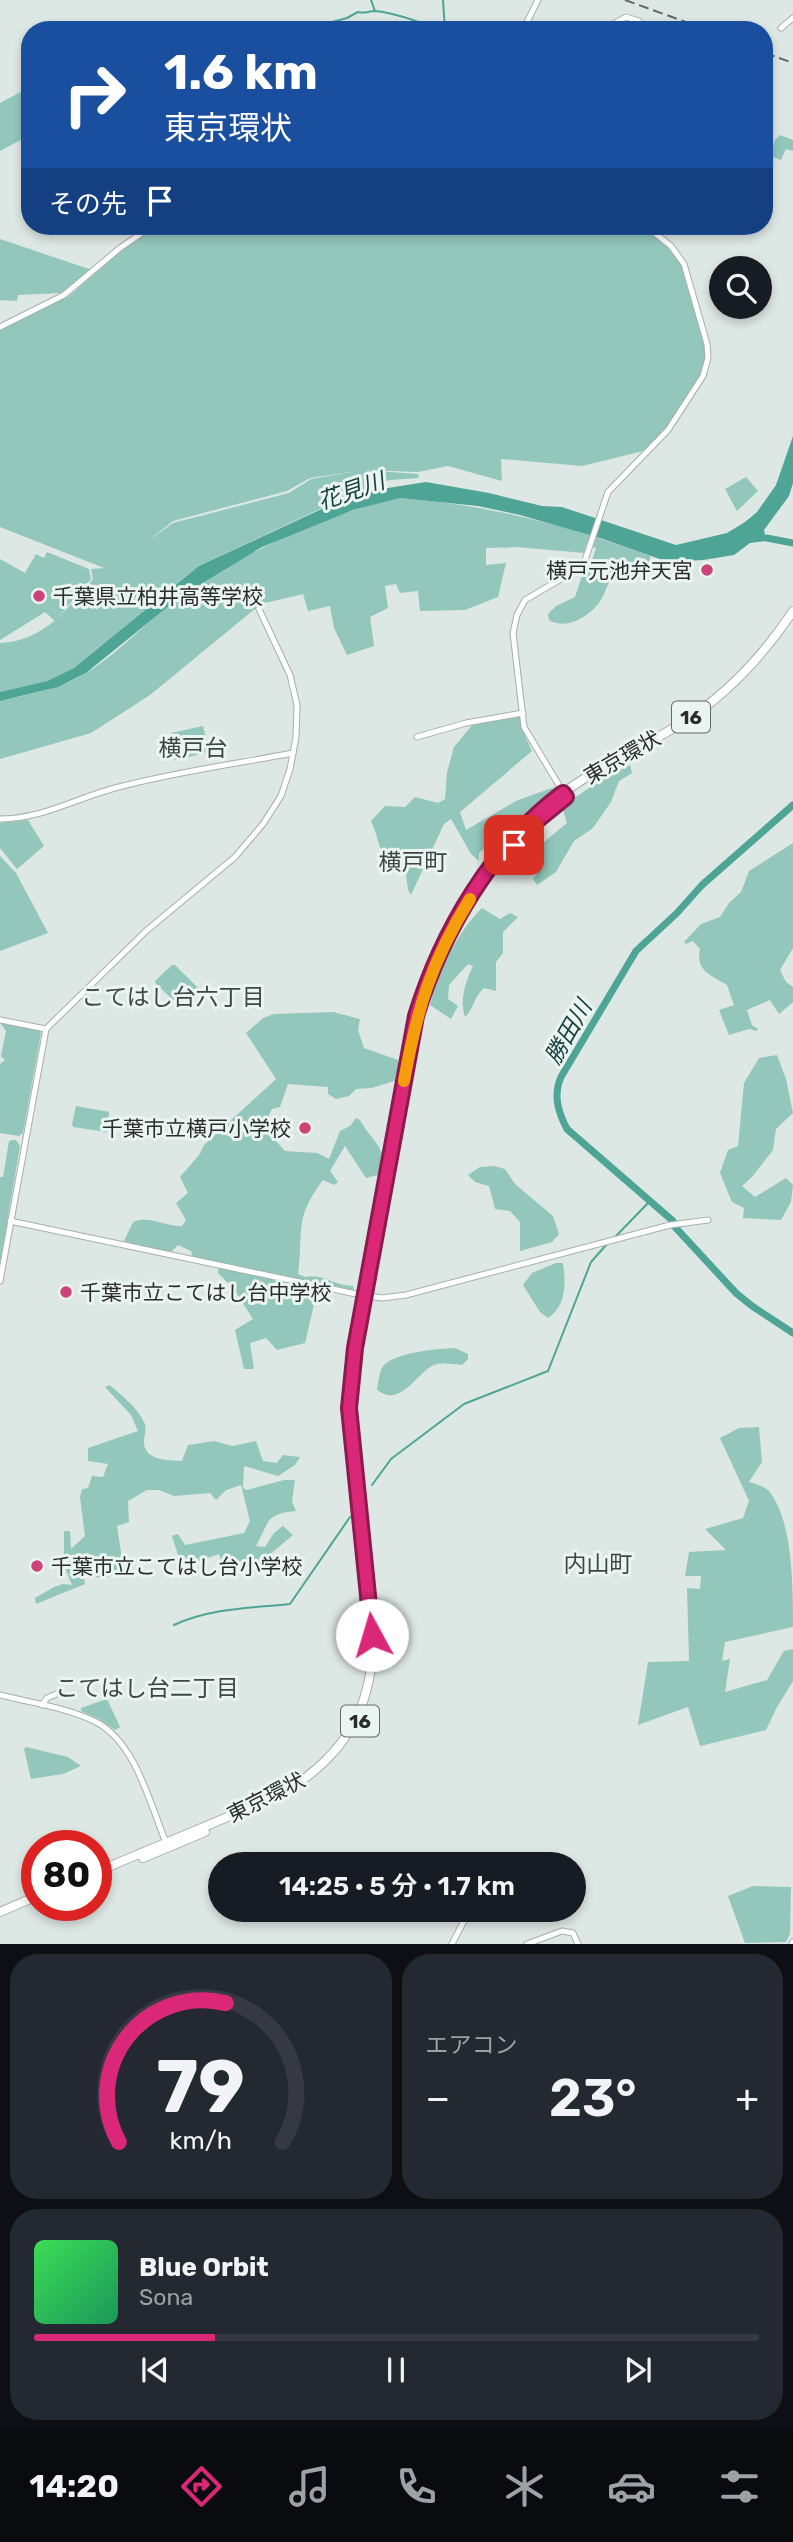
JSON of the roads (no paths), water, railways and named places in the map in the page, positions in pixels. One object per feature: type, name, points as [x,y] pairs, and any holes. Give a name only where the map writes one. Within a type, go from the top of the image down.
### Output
[{"type":"highway","name":"東京環状","points":[[112,1867],[278,1801],[310,1782],[345,1747],[366,1709],[375,1675],[377,1642],[354,1400],[355,1376],[367,1296],[416,1039],[435,974],[460,924],[503,858],[529,827],[565,795],[713,701],[764,653],[793,611]]},
{"type":"highway","name":"東京環状","points":[[565,795],[714,706],[763,660],[793,620]]},
{"type":"highway","points":[[0,1914],[21,1905]]},
{"type":"street","points":[[528,21],[538,0]]},
{"type":"street","points":[[618,21],[626,16],[639,21]]},
{"type":"street","points":[[781,28],[793,18]]},
{"type":"street","points":[[0,327],[64,295],[139,235]]},
{"type":"street","points":[[565,795],[524,727],[523,699],[513,638],[521,607],[530,595],[578,569],[588,555],[611,486],[668,430],[703,376],[708,359],[707,344],[684,264],[671,246],[657,235]]},
{"type":"street","points":[[0,1281],[46,1028],[146,931],[241,850],[263,824],[281,796],[298,721],[295,690],[259,609]]},
{"type":"street","points":[[417,737],[466,723],[523,713]]},
{"type":"street","points":[[0,819],[32,816],[124,785],[293,752]]},
{"type":"street","points":[[0,1020],[46,1028]]},
{"type":"street","points":[[10,1221],[367,1296],[406,1295],[657,1228],[708,1220]]},
{"type":"street","points":[[41,1705],[47,1698],[61,1692]]},
{"type":"street","points":[[0,1695],[94,1721],[109,1730],[121,1742],[135,1766],[167,1845]]},
{"type":"street","points":[[452,1944],[463,1922]]},
{"type":"street","points":[[527,1944],[566,1931],[573,1933],[579,1944]]},
{"type":"waterway","points":[[371,0],[375,11]]},
{"type":"waterway","points":[[443,0],[444,21]]},
{"type":"waterway","points":[[336,21],[358,12],[375,11],[415,21]]},
{"type":"waterway","name":"勝田川","points":[[767,538],[793,543]]},
{"type":"waterway","name":"勝田川","points":[[793,805],[702,885],[677,913],[636,951],[561,1077],[557,1097],[567,1129],[673,1221],[675,1227],[736,1293],[793,1333]]},
{"type":"waterway","points":[[614,1238],[651,1200]]},
{"type":"waterway","points":[[372,1485],[391,1459],[464,1404],[548,1371],[591,1262],[607,1244]]},
{"type":"waterway","points":[[174,1625],[217,1612],[290,1604],[350,1517]]},
{"type":"railway","points":[[625,0],[683,21]]},
{"type":"railway","points":[[773,56],[793,63]]},
{"type":"place","name":"横戸元池弁天宮","points":[[707,570]]},
{"type":"place","name":"千葉県立柏井高等学校","points":[[39,596]]},
{"type":"place","name":"千葉市立横戸小学校","points":[[305,1128]]},
{"type":"place","name":"千葉市立こてはし台中学校","points":[[66,1292]]},
{"type":"place","name":"千葉市立こてはし台小学校","points":[[37,1566]]},
{"type":"district","name":"横戸台","points":[[193,748]]},
{"type":"district","name":"横戸町","points":[[413,862]]},
{"type":"district","name":"こてはし台六丁目","points":[[173,997]]},
{"type":"district","name":"内山町","points":[[598,1564]]},
{"type":"district","name":"こてはし台二丁目","points":[[147,1688]]},
{"type":"water label","name":"花見川","points":[[351,491]]}]
